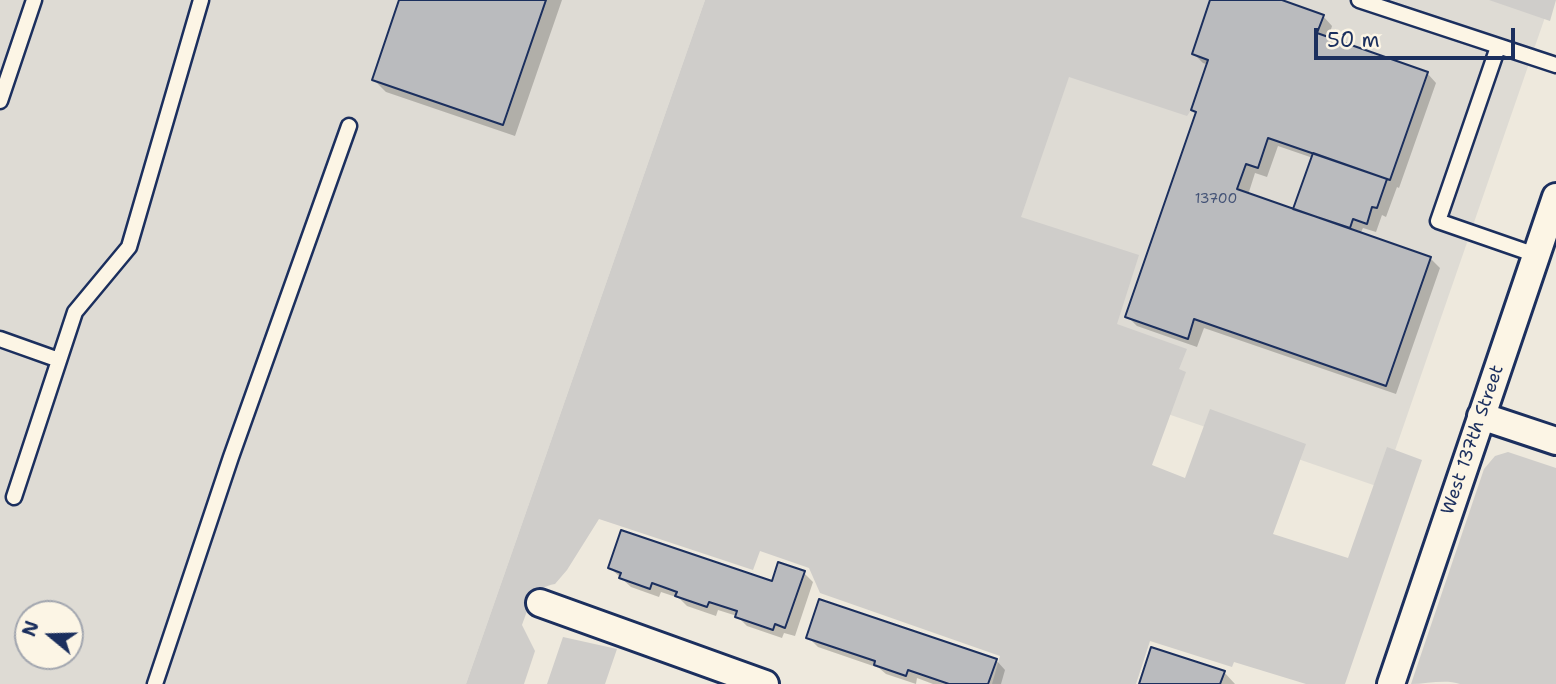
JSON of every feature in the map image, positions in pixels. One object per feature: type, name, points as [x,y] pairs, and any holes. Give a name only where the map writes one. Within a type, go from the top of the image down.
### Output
[{"type":"street","name":"West 137th Street","points":[[1391,684],[1481,416],[1544,245],[1556,197]]},
{"type":"street","points":[[1481,416],[1556,441]]},
{"type":"street","points":[[540,603],[723,677],[765,684]]},
{"type":"lane","points":[[0,102],[34,0]]},
{"type":"lane","points":[[14,497],[75,312],[129,247],[201,0]]},
{"type":"lane","points":[[1359,0],[1556,65]]},
{"type":"lane","points":[[1498,47],[1438,221],[1544,245]]},
{"type":"lane","points":[[155,684],[231,457],[349,126]]},
{"type":"lane","points":[[0,340],[59,360]]},
{"type":"shaded area","points":[[0,0],[705,0],[466,684],[0,684]]},
{"type":"shaded area","points":[[705,0],[1210,0],[1192,54],[1208,60],[1187,116],[1069,77],[1021,217],[1139,255],[1117,324],[1187,349],[1179,369],[1186,372],[1152,465],[1185,478],[1210,409],[1306,444],[1273,534],[1348,558],[1387,447],[1422,460],[1345,684],[1306,684],[1234,662],[1232,667],[1150,641],[1136,684],[992,684],[1000,656],[820,593],[809,568],[760,551],[753,570],[599,519],[567,570],[555,584],[542,589],[530,605],[522,625],[535,651],[524,684],[466,684]]},
{"type":"shaded area","points":[[1003,0],[1551,0],[1382,488],[893,319]]},
{"type":"shaded area","points":[[1489,0],[1556,0],[1550,21]]},
{"type":"shaded area","points":[[1508,452],[1556,468],[1556,684],[1411,684],[1484,469],[1495,456]]},
{"type":"shaded area","points":[[563,637],[617,649],[605,684],[547,684]]},
{"type":"building","points":[[399,0],[546,0],[503,125],[372,80]]},
{"type":"building","points":[[1210,0],[1282,0],[1324,15],[1317,33],[1428,72],[1390,180],[1268,138],[1258,168],[1246,164],[1237,189],[1431,257],[1386,386],[1194,319],[1188,339],[1125,317],[1196,112],[1191,110],[1208,60],[1192,54]]},
{"type":"building","points":[[1313,153],[1387,179],[1377,208],[1372,207],[1367,224],[1353,219],[1350,228],[1293,209]]},
{"type":"building","points":[[621,530],[772,581],[778,562],[805,571],[785,628],[775,624],[773,630],[735,617],[737,611],[709,602],[707,607],[675,596],[677,592],[652,583],[650,589],[619,578],[621,573],[608,568]]},
{"type":"building","points":[[819,599],[997,659],[988,684],[949,684],[908,670],[906,676],[874,665],[875,661],[806,638]]},
{"type":"building","points":[[1151,647],[1225,671],[1220,684],[1139,684]]}]
